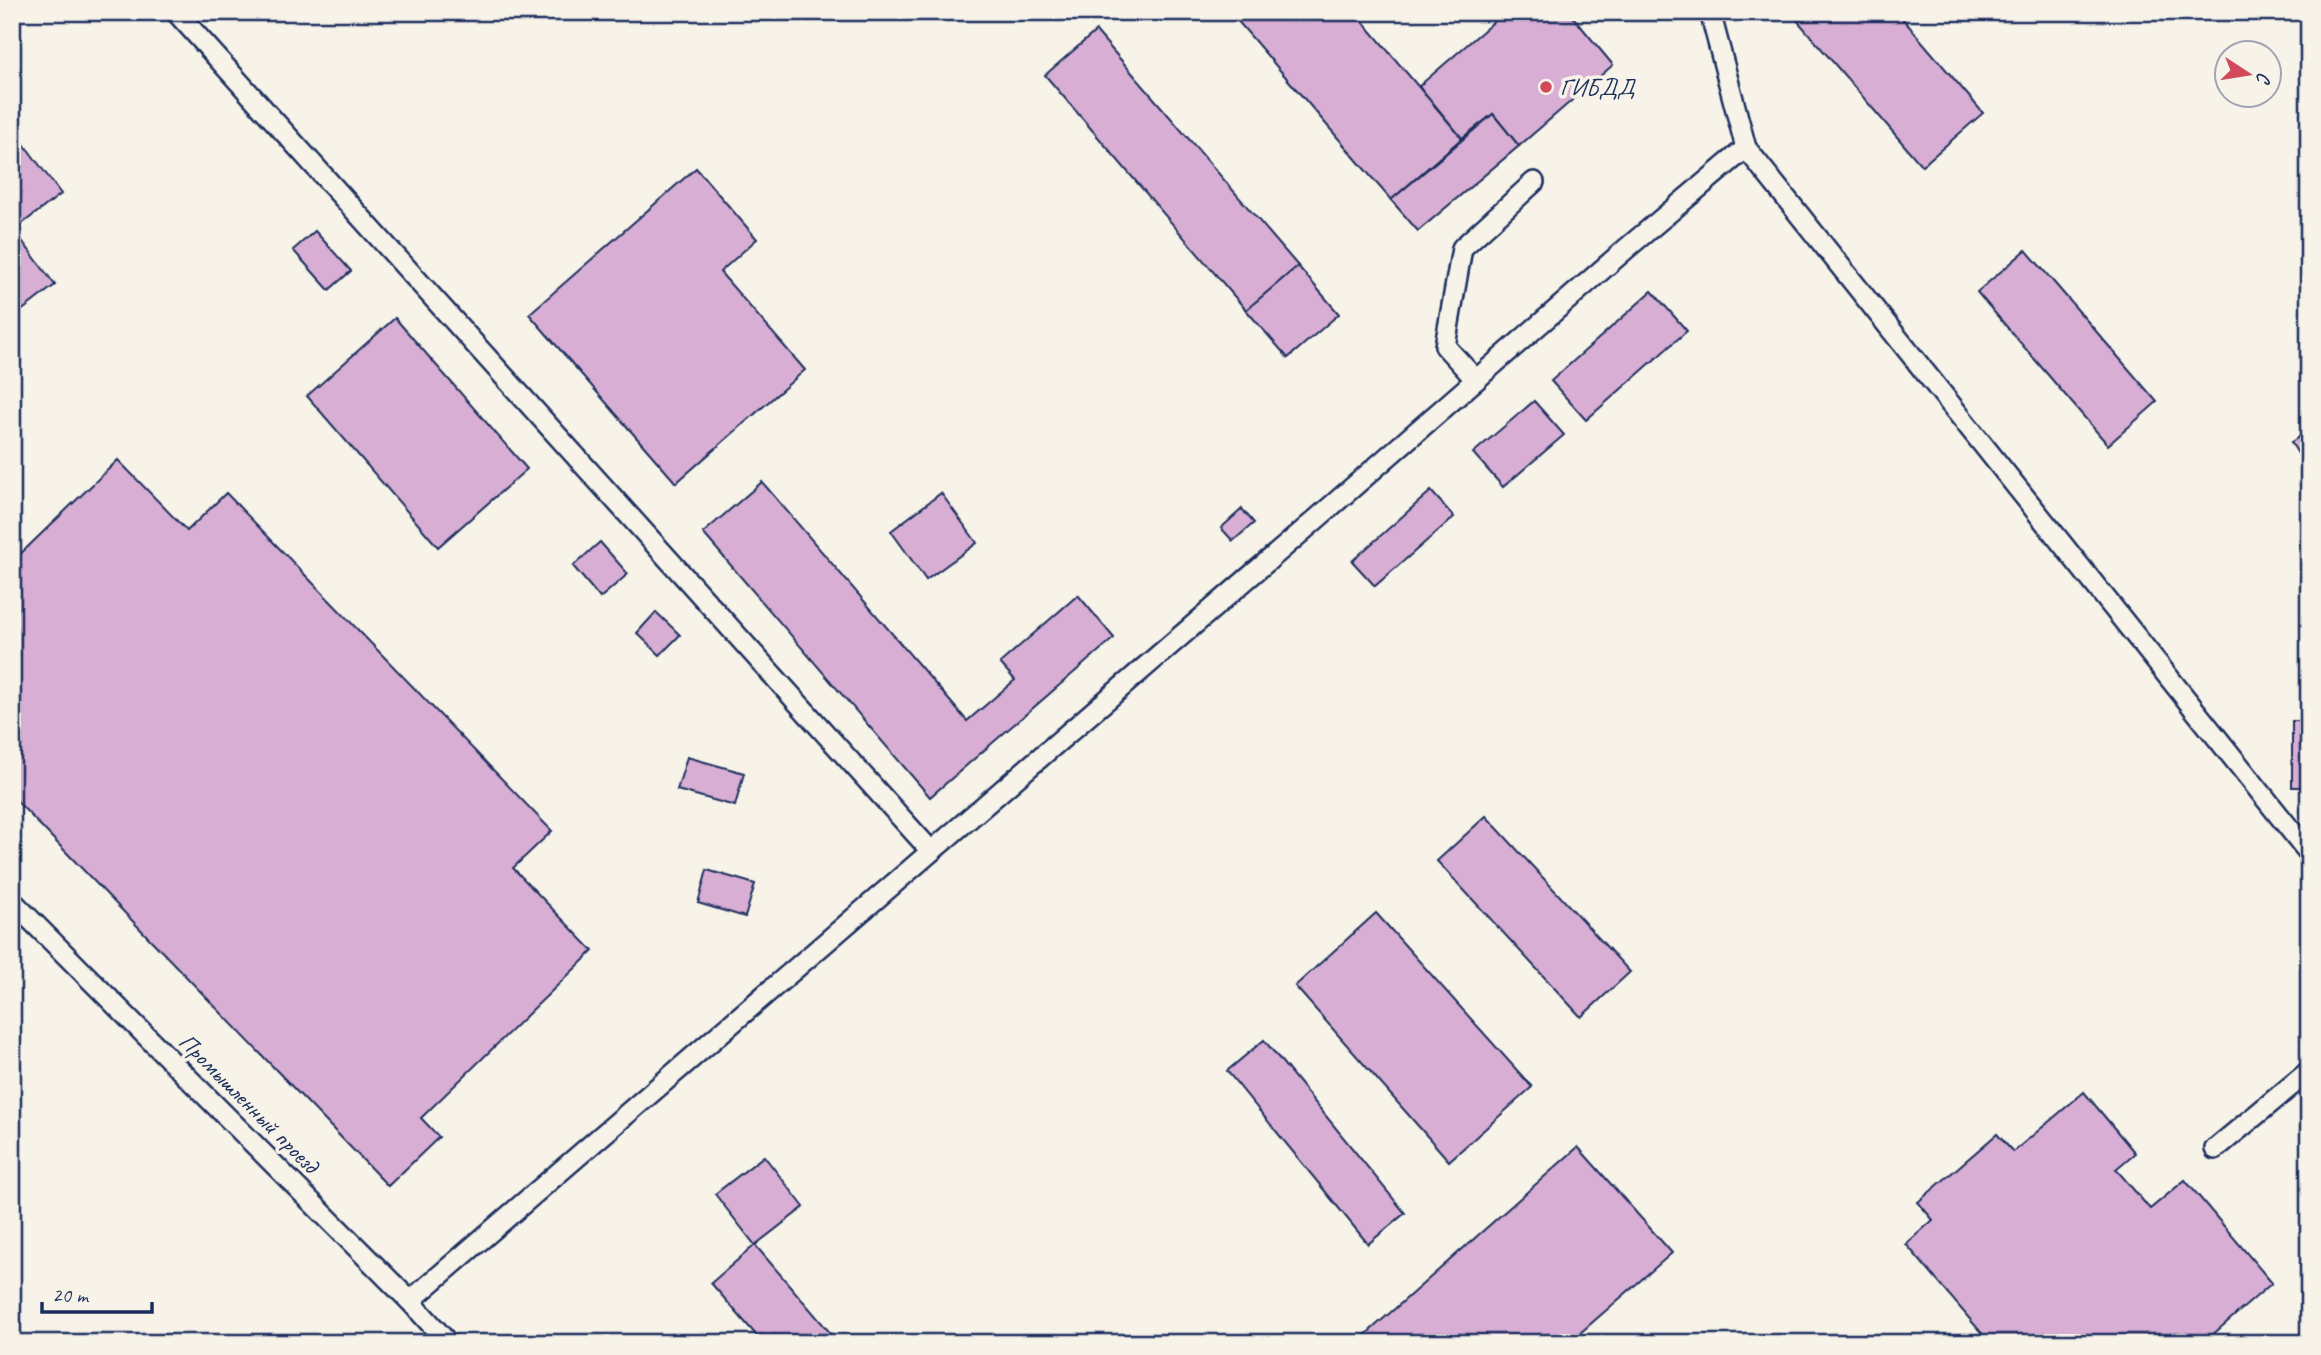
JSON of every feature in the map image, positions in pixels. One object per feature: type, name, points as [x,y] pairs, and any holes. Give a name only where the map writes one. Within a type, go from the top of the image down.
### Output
[{"type":"lane","points":[[176,12],[931,851]]},
{"type":"lane","points":[[1710,12],[1746,148],[2309,853]]},
{"type":"lane","points":[[410,1301],[1746,148]]},
{"type":"lane","points":[[1476,380],[1445,346],[1462,248],[1534,182]]},
{"type":"lane","name":"Промышленный проезд","points":[[12,901],[410,1301],[448,1343]]},
{"type":"lane","points":[[2215,1149],[2309,1071]]},
{"type":"building","points":[[1230,12],[1355,12],[1462,138],[1391,200]]},
{"type":"building","points":[[1505,12],[1569,12],[1613,65],[1519,146],[1493,114],[1462,138],[1419,86]]},
{"type":"building","points":[[1790,12],[1897,12],[1983,113],[1922,166]]},
{"type":"building","points":[[1096,31],[1298,266],[1246,310],[1045,75]]},
{"type":"building","points":[[1493,114],[1519,146],[1418,231],[1391,200]]},
{"type":"building","points":[[12,128],[61,194],[14,230],[55,285],[12,318]]},
{"type":"building","points":[[696,168],[757,239],[720,272],[805,370],[676,483],[529,314]]},
{"type":"building","points":[[315,231],[351,271],[329,290],[293,250]]},
{"type":"building","points":[[2026,250],[2157,402],[2108,445],[1977,292]]},
{"type":"building","points":[[1298,266],[1339,314],[1288,358],[1246,310]]},
{"type":"building","points":[[1652,291],[1687,331],[1586,420],[1551,381]]},
{"type":"building","points":[[395,318],[527,469],[438,547],[307,396]]},
{"type":"building","points":[[1534,401],[1564,435],[1503,487],[1473,453]]},
{"type":"building","points":[[2309,431],[2309,472],[2291,442]]},
{"type":"building","points":[[118,460],[187,531],[226,493],[552,831],[513,868],[593,951],[421,1118],[439,1137],[388,1186],[12,796],[12,562]]},
{"type":"building","points":[[762,482],[967,721],[1015,680],[1000,663],[1078,595],[1114,638],[930,797],[703,533]]},
{"type":"building","points":[[1431,491],[1454,517],[1375,586],[1352,561]]},
{"type":"building","points":[[941,493],[977,543],[926,580],[891,531]]},
{"type":"building","points":[[1242,509],[1254,523],[1233,541],[1221,528]]},
{"type":"building","points":[[600,542],[628,574],[600,598],[573,566]]},
{"type":"building","points":[[656,612],[680,635],[660,655],[637,633]]},
{"type":"building","points":[[2292,721],[2309,721],[2309,787],[2292,787]]},
{"type":"building","points":[[687,757],[744,773],[735,806],[677,790]]},
{"type":"building","points":[[1486,816],[1630,972],[1581,1017],[1437,861]]},
{"type":"building","points":[[707,870],[755,884],[745,917],[698,903]]},
{"type":"building","points":[[1376,913],[1532,1087],[1449,1161],[1295,986]]},
{"type":"building","points":[[1264,1040],[1405,1213],[1368,1244],[1227,1071]]},
{"type":"building","points":[[2084,1092],[2135,1153],[2116,1169],[2150,1209],[2185,1180],[2272,1283],[2203,1343],[1990,1343],[1906,1244],[1933,1220],[1918,1202],[1997,1134],[2013,1152]]},
{"type":"building","points":[[1578,1147],[1672,1253],[1571,1341],[1572,1343],[1356,1343]]},
{"type":"building","points":[[764,1156],[804,1207],[755,1245],[715,1194]]},
{"type":"building","points":[[755,1245],[839,1343],[763,1343],[711,1283]]},
{"type":"place","name":"ГИБДД","points":[[1546,87]]}]
